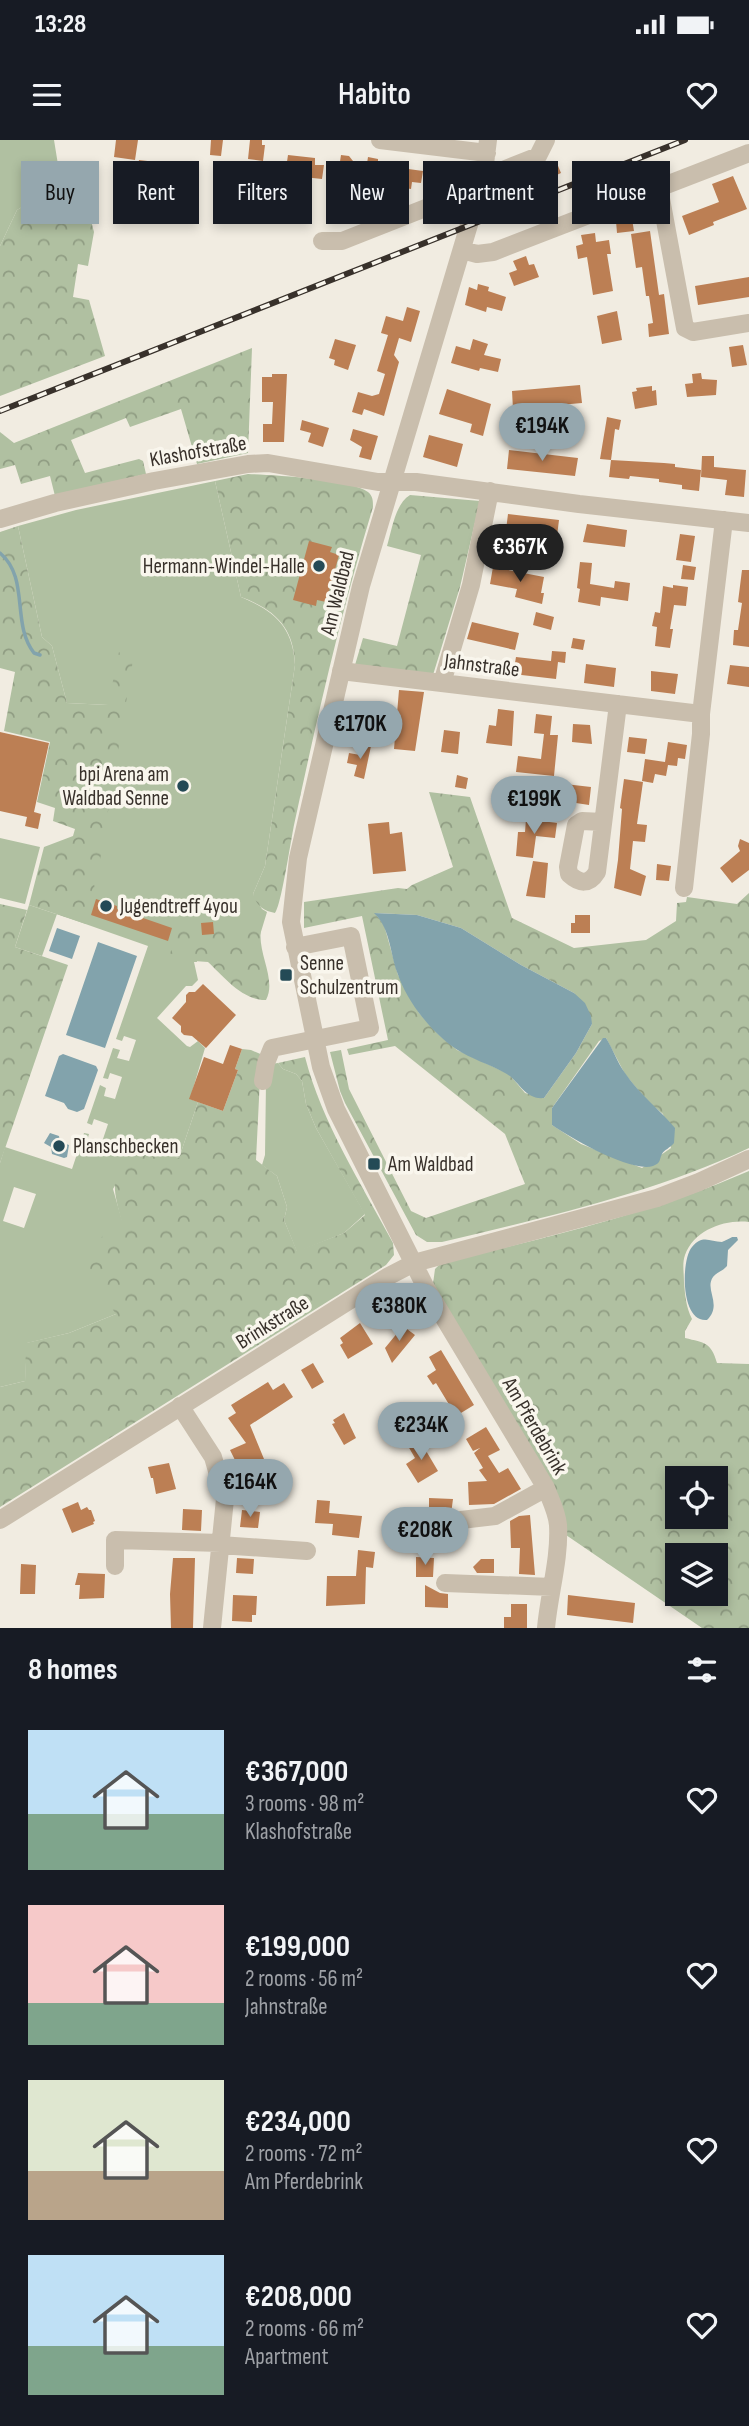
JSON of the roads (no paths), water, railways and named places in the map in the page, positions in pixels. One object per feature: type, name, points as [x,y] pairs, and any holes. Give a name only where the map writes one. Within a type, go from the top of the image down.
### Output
[{"type":"street","name":"Am Waldbad","points":[[380,140],[487,147]]},
{"type":"street","points":[[526,161],[538,156],[546,140]]},
{"type":"street","points":[[670,184],[749,153]]},
{"type":"street","points":[[322,241],[341,241],[423,209]]},
{"type":"street","points":[[462,250],[477,254],[493,252],[572,222]]},
{"type":"street","name":"Am Waldbad","points":[[414,1263],[326,1086],[291,922],[294,879],[361,586],[470,224]]},
{"type":"street","points":[[666,224],[685,328],[688,331],[700,332],[749,323]]},
{"type":"street","name":"Klashofstraße","points":[[0,519],[111,490],[248,464],[288,465],[368,480],[416,482],[579,505],[749,523]]},
{"type":"street","points":[[442,683],[473,576],[490,491]]},
{"type":"street","points":[[684,888],[724,520]]},
{"type":"street","name":"Jahnstraße","points":[[341,671],[701,714]]},
{"type":"street","points":[[603,822],[618,704]]},
{"type":"street","points":[[263,1082],[266,1062],[272,1048],[370,1028],[351,936],[295,947]]},
{"type":"street","name":"Brinkstraße","points":[[0,1520],[387,1277],[414,1263],[657,1198],[749,1159]]},
{"type":"street","name":"Am Pferdebrink","points":[[414,1263],[426,1288],[546,1488],[558,1522],[558,1546],[546,1628]]},
{"type":"street","points":[[180,1406],[213,1457],[225,1499],[212,1628]]},
{"type":"street","points":[[461,1520],[495,1516],[546,1488]]},
{"type":"street","points":[[115,1566],[115,1540],[307,1551]]},
{"type":"street","points":[[445,1583],[552,1587]]},
{"type":"water","points":[[374,913],[417,915],[461,928],[521,965],[574,993],[585,1003],[592,1024],[576,1053],[544,1098],[532,1096],[510,1076],[456,1049],[429,1025],[413,1005],[401,983],[386,933]]},
{"type":"water","points":[[57,928],[80,936],[72,959],[49,951]]},
{"type":"water","points":[[98,942],[137,956],[105,1048],[66,1035]]},
{"type":"water","points":[[603,1038],[606,1038],[631,1081],[675,1128],[674,1143],[653,1166],[643,1167],[616,1160],[552,1125],[552,1108]]},
{"type":"water","points":[[63,1054],[96,1066],[98,1070],[84,1109],[77,1112],[68,1109],[64,1103],[45,1096],[59,1056]]},
{"type":"water","name":"Planschbecken","points":[[50,1133],[59,1136],[60,1142],[69,1145],[67,1157],[52,1154],[51,1147],[44,1143]]},
{"type":"water","points":[[737,1237],[738,1240],[728,1250],[727,1266],[713,1277],[711,1282],[714,1303],[711,1314],[707,1320],[698,1318],[687,1301],[685,1289],[688,1254],[700,1241],[722,1242]]},
{"type":"waterway","points":[[0,553],[15,575],[27,641],[34,653],[40,655]]},
{"type":"railway","points":[[0,411],[685,140]]},
{"type":"place","name":"Hermann-Windel-Halle","points":[[319,566]]},
{"type":"place","name":"bpi Arena am Waldbad Senne","points":[[183,786]]},
{"type":"place","name":"Jugendtreff 4you","points":[[106,906]]},
{"type":"place","name":"Senne Schulzentrum","points":[[286,975]]},
{"type":"place","name":"Planschbecken","points":[[59,1146]]},
{"type":"place","name":"Am Waldbad","points":[[374,1164]]}]
